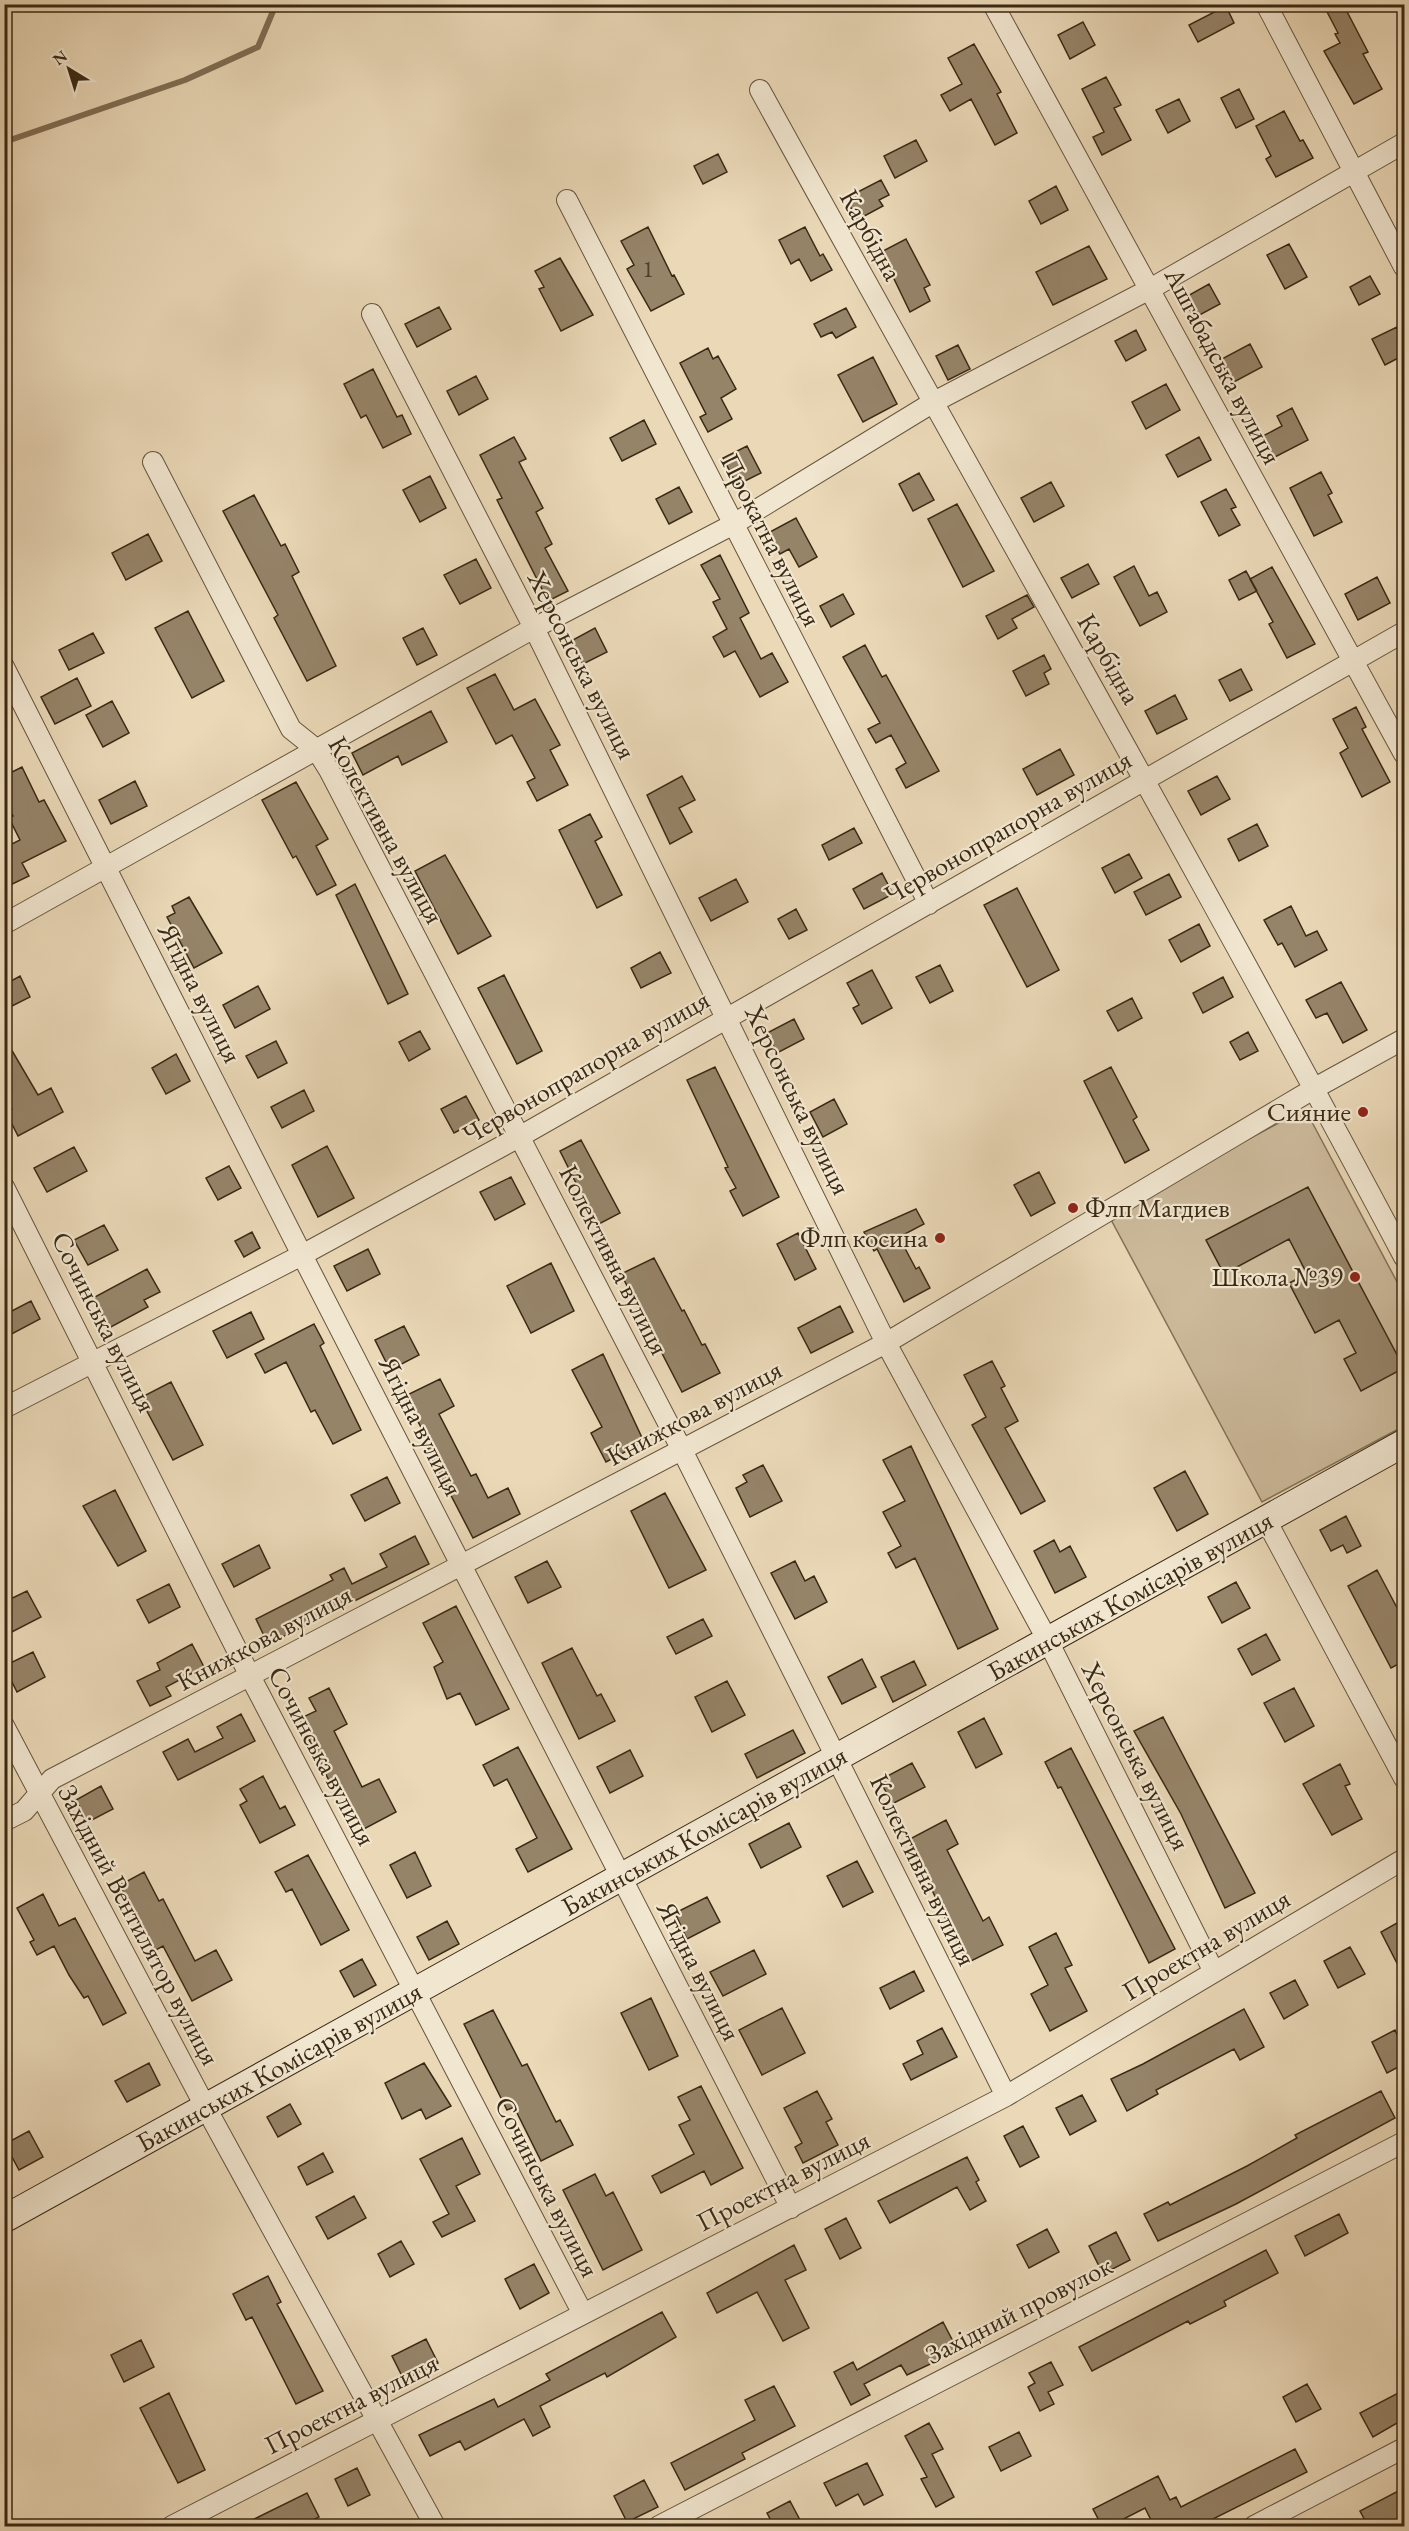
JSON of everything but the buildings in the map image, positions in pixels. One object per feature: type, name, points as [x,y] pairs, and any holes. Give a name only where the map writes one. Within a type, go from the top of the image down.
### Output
[{"type":"street","name":"Ашгабадська вулиця","points":[[993,4],[1404,754]]},
{"type":"street","points":[[1266,4],[1404,267]]},
{"type":"street","name":"Карбідна","points":[[760,90],[932,403],[1146,778],[1404,1257]]},
{"type":"street","points":[[4,924],[534,628],[732,525],[932,403],[1150,288],[1404,144]]},
{"type":"street","name":"Прокатна вулиця","points":[[567,200],[928,904]]},
{"type":"street","name":"Херсонська вулиця","points":[[372,314],[534,628],[886,1343],[1048,1641],[1214,1972]]},
{"type":"street","name":"Колективна вулиця","points":[[153,462],[291,729],[316,749],[519,1137],[682,1450],[1005,2096]]},
{"type":"street","name":"Червонопрапорна вулиця","points":[[4,1408],[302,1255],[519,1137],[1404,632]]},
{"type":"street","name":"Ягідна вулиця","points":[[4,668],[791,2208]]},
{"type":"street","name":"Книжкова вулиця","points":[[4,1821],[24,1811],[52,1779],[886,1343],[1315,1088],[1404,1039]]},
{"type":"street","name":"Сочинська вулиця","points":[[4,1187],[94,1361],[250,1676],[583,2314]]},
{"type":"street","name":"Бакинських Комісарів вулиця","points":[[4,2219],[1404,1443]]},
{"type":"street","points":[[1266,1520],[1404,1778]]},
{"type":"street","name":"Західний Вентилятор вулиця","points":[[4,1726],[206,2108],[435,2526]]},
{"type":"street","name":"Проектна вулиця","points":[[172,2526],[1005,2096],[1404,1859]]},
{"type":"street","name":"Західний провулок","points":[[659,2526],[1404,2142]]},
{"type":"street","points":[[1254,2526],[1404,2448]]},
{"type":"shaded area","points":[[1305,1109],[1404,1295],[1404,1426],[1262,1502],[1108,1214]]},
{"type":"waterway","points":[[4,139],[13,139],[185,80],[258,47],[276,4]]},
{"type":"place","name":"Сияние","points":[[1363,1112]]},
{"type":"place","name":"Флп Магдиев","points":[[1073,1208]]},
{"type":"place","name":"Флп косина","points":[[940,1238]]},
{"type":"place","name":"Школа №39","points":[[1355,1277]]}]
